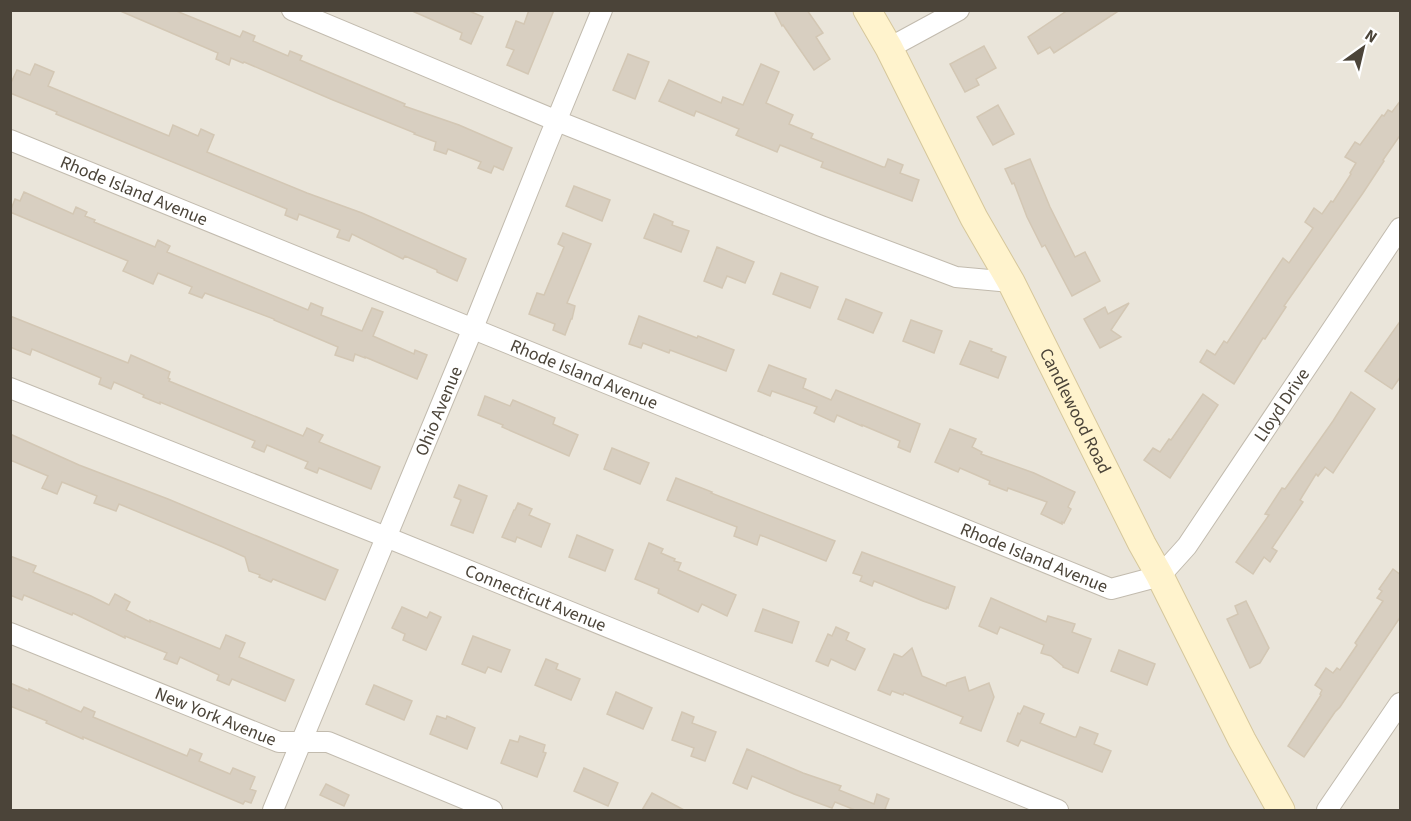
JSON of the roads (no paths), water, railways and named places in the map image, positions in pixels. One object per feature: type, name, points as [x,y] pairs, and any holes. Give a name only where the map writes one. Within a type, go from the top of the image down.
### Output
[{"type":"street","points":[[291,10],[557,121],[821,226],[956,277],[1011,282]]},
{"type":"street","name":"Ohio Avenue","points":[[273,810],[602,10]]},
{"type":"street","name":"Candlewood Road","points":[[867,10],[889,48],[974,218],[1011,282],[1242,740],[1281,810]]},
{"type":"street","points":[[889,48],[959,10]]},
{"type":"street","name":"Rhode Island Avenue","points":[[10,140],[1111,589],[1160,576]]},
{"type":"street","name":"Lloyd Drive","points":[[1160,576],[1187,546],[1401,228]]},
{"type":"street","name":"Connecticut Avenue","points":[[10,387],[1058,810]]},
{"type":"street","name":"New York Avenue","points":[[10,633],[279,742],[328,742],[492,810]]},
{"type":"street","points":[[1327,810],[1401,703]]}]
